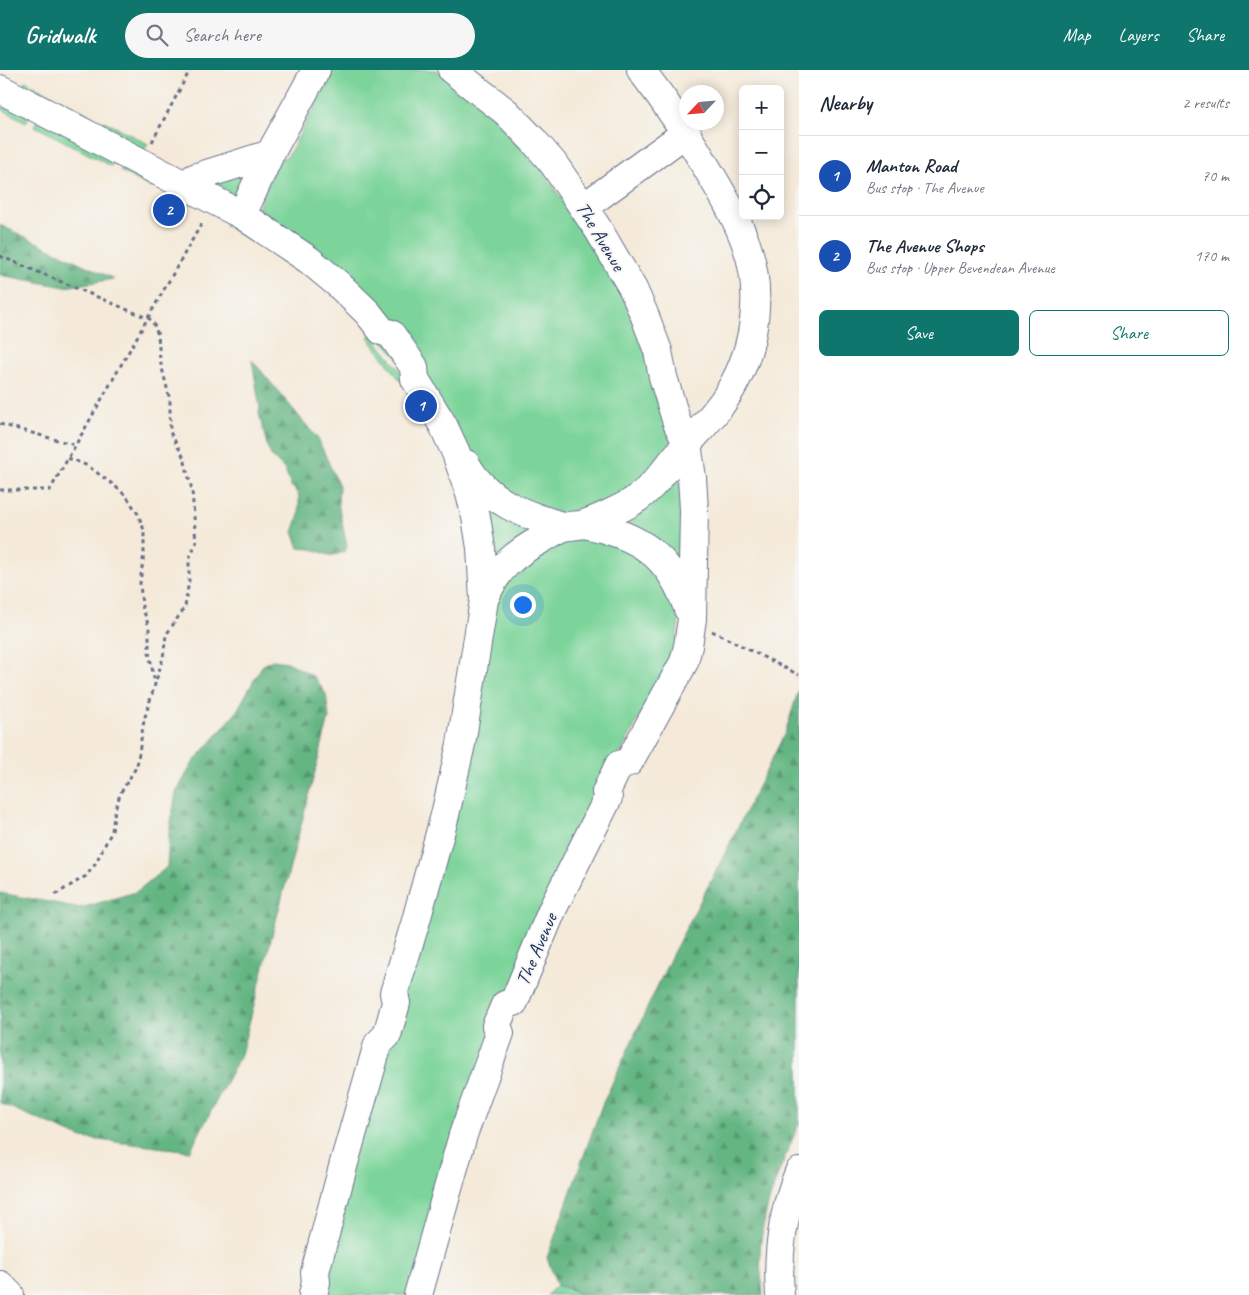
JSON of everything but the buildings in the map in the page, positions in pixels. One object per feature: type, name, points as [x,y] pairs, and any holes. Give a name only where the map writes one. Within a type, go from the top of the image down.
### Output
[{"type":"street","points":[[242,216],[270,154],[316,70]]},
{"type":"street","name":"The Avenue","points":[[418,1295],[463,1135],[500,1034],[496,1026],[505,1004],[514,1002],[553,908],[608,798],[606,792],[619,766],[629,762],[684,662],[701,624],[692,478],[687,443],[677,423],[663,377],[658,351],[644,314],[629,282],[584,207],[553,163],[506,112],[452,70]]},
{"type":"street","points":[[484,600],[496,576],[524,548],[631,502],[660,478],[725,399],[743,365],[752,336],[756,298],[750,258],[741,231],[728,204],[687,132],[641,70]]},
{"type":"street","points":[[0,89],[242,216],[309,260],[338,284],[368,313],[382,331],[391,334],[414,367],[415,379],[444,425],[467,467],[490,494],[523,513],[574,525],[610,529],[633,539],[657,556],[677,581],[701,624]]},
{"type":"street","points":[[584,207],[687,132]]},
{"type":"street","points":[[189,187],[194,178],[270,154]]},
{"type":"street","points":[[313,1295],[316,1282],[315,1272],[344,1163],[378,1044],[387,1035],[392,1019],[396,1003],[394,993],[445,815],[460,744],[484,600],[481,548],[476,517],[463,470],[444,425]]},
{"type":"street","points":[[780,1295],[782,1232],[792,1191],[799,1172]]},
{"type":"street","points":[[0,1285],[10,1295]]},
{"type":"path","points":[[142,162],[190,70]]},
{"type":"path","points":[[0,490],[50,490],[205,217]]},
{"type":"path","points":[[0,256],[152,320],[158,335],[160,360],[170,400],[170,432],[184,458],[192,490],[192,511],[196,535],[196,543],[189,559],[189,580],[185,607],[166,636],[163,658],[144,720],[137,766],[121,792],[115,809],[112,831],[94,866],[86,876],[52,896]]},
{"type":"path","points":[[0,424],[75,445]]},
{"type":"path","points":[[68,458],[88,466],[115,486],[127,498],[138,514],[144,530],[144,553],[140,583],[142,606],[149,627],[149,652],[155,685]]},
{"type":"path","points":[[701,624],[799,675]]},
{"type":"green space","points":[[327,70],[437,70],[458,85],[523,143],[624,290],[674,437],[651,481],[570,517],[491,489],[451,417],[282,229],[258,209],[277,160],[288,156],[331,77],[325,73]]},
{"type":"green space","points":[[25,81],[54,96],[51,103],[22,87]]},
{"type":"green space","points":[[60,99],[94,117],[91,123],[57,106]]},
{"type":"green space","points":[[0,100],[29,117],[26,122],[0,108]]},
{"type":"green space","points":[[39,119],[115,159],[111,166],[35,126]]},
{"type":"green space","points":[[104,121],[148,144],[144,150],[100,128]]},
{"type":"green space","points":[[122,167],[156,180],[152,188],[120,171]]},
{"type":"green space","points":[[252,171],[241,200],[211,184]]},
{"type":"green space","points":[[227,221],[265,243],[262,247],[225,225]]},
{"type":"green space","points":[[0,225],[114,279],[65,287],[0,275]]},
{"type":"green space","points":[[371,334],[401,372],[402,383],[368,337]]},
{"type":"green space","points":[[252,360],[318,439],[339,486],[338,504],[347,546],[345,551],[330,555],[313,549],[299,548],[293,532],[299,515],[299,496],[294,488],[291,487],[285,470],[272,457],[268,449],[259,413],[260,409]]},
{"type":"green space","points":[[678,464],[688,571],[614,518]]},
{"type":"green space","points":[[483,497],[539,524],[495,564]]},
{"type":"green space","points":[[573,537],[608,539],[659,569],[679,618],[676,647],[590,811],[407,1295],[316,1295],[490,616],[515,565]]},
{"type":"green space","points":[[272,660],[288,662],[314,677],[326,694],[329,718],[241,1054],[190,1151],[82,1138],[0,1103],[0,893],[81,908],[136,892],[167,867],[169,833],[176,793],[192,764],[235,714],[262,666]]},
{"type":"green space","points":[[799,689],[799,1124],[773,1189],[764,1222],[760,1257],[763,1295],[586,1295],[557,1285],[547,1258],[602,1105],[672,955],[785,733]]},
{"type":"green space","points":[[557,1285],[586,1295],[547,1295]]},
{"type":"place","name":"The Avenue Shops","points":[[169,210]]},
{"type":"place","name":"Manton Road","points":[[421,406]]}]
